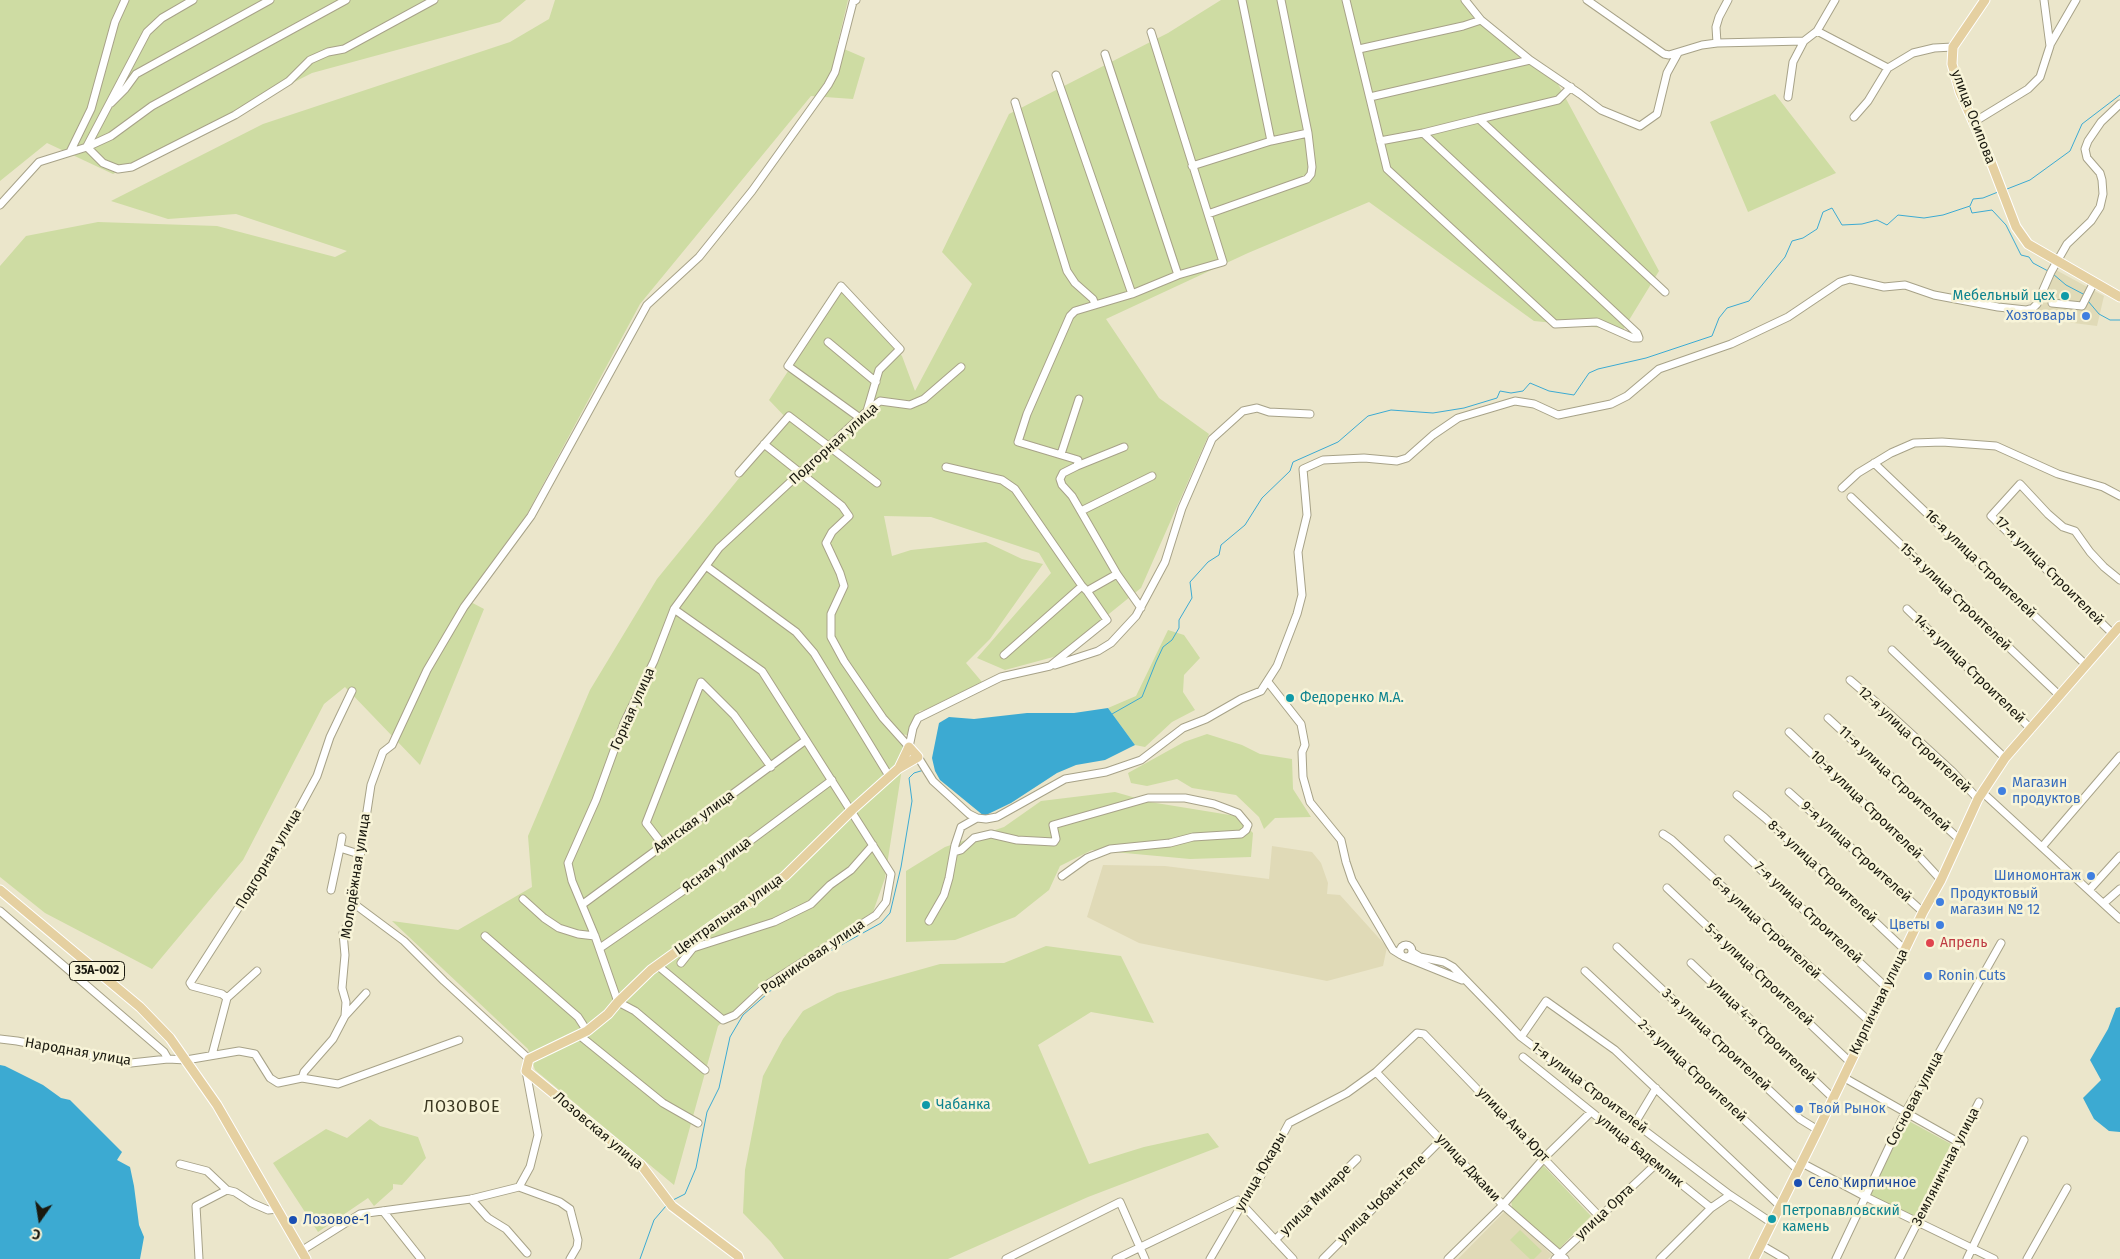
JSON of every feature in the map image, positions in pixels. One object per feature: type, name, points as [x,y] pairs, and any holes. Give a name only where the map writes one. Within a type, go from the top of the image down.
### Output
[{"type":"main road","points":[[1953,47],[1984,0]]},
{"type":"main road","name":"улица Осипова","points":[[1953,47],[1952,64],[1955,77],[2002,195],[2022,238],[2034,248],[2058,261]]},
{"type":"main road","points":[[2058,261],[2120,297]]},
{"type":"main road","name":"Кирпичная улица","points":[[1754,1259],[1923,912],[1941,880],[1980,796],[2005,758],[2120,626]]},
{"type":"main road","points":[[898,768],[918,757],[909,747]]},
{"type":"main road","name":"Центральная улица","points":[[529,1059],[583,1033],[608,1014],[657,965],[689,947],[726,916],[754,900],[785,876],[898,768],[909,747]]},
{"type":"main road","name":"35А-002","points":[[0,890],[140,1007],[170,1038],[217,1105],[304,1255]]},
{"type":"main road","points":[[526,1071],[529,1059]]},
{"type":"main road","name":"Лозовская улица","points":[[526,1071],[641,1165],[672,1206],[738,1256],[739,1259]]},
{"type":"street","points":[[70,152],[91,108],[115,22],[125,0]]},
{"type":"street","points":[[87,147],[147,32],[162,18],[193,0]]},
{"type":"street","points":[[111,103],[125,90],[136,74],[270,0]]},
{"type":"street","points":[[0,205],[39,162],[87,147],[111,136],[152,106],[346,0]]},
{"type":"street","points":[[87,147],[103,163],[118,169],[132,167],[234,115],[289,81],[310,60],[350,46],[434,0]]},
{"type":"street","name":"Молодёжная улица","points":[[345,1016],[346,1002],[342,988],[345,955],[343,933],[349,922],[353,903],[371,785],[384,752],[392,745],[427,670],[464,608],[531,516],[647,305],[699,257],[752,191],[828,85],[835,72],[856,0]]},
{"type":"street","points":[[1242,0],[1271,141]]},
{"type":"street","points":[[1208,214],[1307,179],[1311,174],[1312,167],[1308,133],[1281,0]]},
{"type":"street","points":[[1347,0],[1387,170],[1555,324],[1597,322],[1633,338],[1639,338],[1637,333],[1423,133]]},
{"type":"street","points":[[1465,0],[1481,20],[1530,60],[1601,110],[1640,126],[1657,114],[1667,73],[1678,53]]},
{"type":"street","points":[[1587,0],[1664,54],[1669,55],[1702,45],[1717,43],[1804,40]]},
{"type":"street","points":[[1717,43],[1716,27],[1728,0]]},
{"type":"street","points":[[1788,96],[1793,62],[1804,40],[1817,31],[1835,0]]},
{"type":"street","points":[[2044,0],[2050,46]]},
{"type":"street","points":[[1974,122],[2028,89],[2040,77],[2050,46],[2076,0]]},
{"type":"street","points":[[1359,49],[1463,26],[1481,20]]},
{"type":"street","points":[[1817,31],[1888,68]]},
{"type":"street","points":[[1077,466],[1078,460],[1018,442],[1070,316],[1075,311],[1132,294],[1178,275],[1223,262],[1151,32]]},
{"type":"street","points":[[1854,117],[1868,101],[1888,68],[1913,53],[1934,48],[1953,47]]},
{"type":"street","points":[[1105,54],[1178,275]]},
{"type":"street","points":[[1370,97],[1530,60]]},
{"type":"street","points":[[1056,75],[1132,294]]},
{"type":"street","points":[[1380,141],[1423,133],[1558,100],[1571,88]]},
{"type":"street","points":[[1015,102],[1067,271],[1075,284],[1093,299],[1095,305]]},
{"type":"street","points":[[918,757],[926,772],[964,809],[977,818],[986,820],[997,818],[1064,779],[1106,772],[1140,760],[1183,728],[1206,719],[1241,699],[1261,691],[1271,683],[1297,614],[1302,595],[1298,552],[1307,515],[1304,469],[1323,460],[1364,458],[1397,461],[1407,458],[1433,435],[1458,418],[1515,401],[1534,404],[1558,415],[1619,401],[1642,385],[1658,369],[1731,344],[1788,317],[1840,282],[1850,279],[1884,287],[1905,285],[1934,296],[1998,307],[2030,310],[2037,304],[2045,284],[2067,244],[2091,222],[2100,207],[2103,194],[2102,180],[2100,173],[2087,158],[2085,149],[2101,122],[2120,104]]},
{"type":"street","points":[[1479,119],[1665,292]]},
{"type":"street","points":[[1192,166],[1271,141],[1308,133]]},
{"type":"street","points":[[2052,303],[2082,306],[2094,282]]},
{"type":"street","points":[[860,418],[788,366],[841,286],[900,349],[879,370],[867,411]]},
{"type":"street","points":[[828,342],[876,382]]},
{"type":"street","name":"Подгорная улица","points":[[740,529],[880,401],[910,405],[924,399],[961,367]]},
{"type":"street","points":[[1061,454],[1079,399]]},
{"type":"street","points":[[909,747],[913,728],[918,718],[1001,677],[1050,666],[1098,651],[1111,643],[1141,608],[1165,562],[1182,508],[1212,439],[1243,411],[1257,408],[1269,412],[1310,414]]},
{"type":"street","points":[[739,473],[789,416],[877,483]]},
{"type":"street","points":[[1842,488],[1874,462],[1914,443],[1942,442],[1996,446],[2058,474],[2103,487],[2120,496]]},
{"type":"street","points":[[764,444],[842,506],[848,516],[832,532],[826,543],[844,586],[831,614],[831,637],[844,661],[883,718],[909,747]]},
{"type":"street","points":[[1124,447],[1077,466],[1064,473],[1060,478],[1062,485],[1072,496],[1117,574],[1141,608]]},
{"type":"street","name":"16-я улица Строителей","points":[[1874,462],[2086,665]]},
{"type":"street","points":[[946,468],[1002,480],[1015,489],[1107,620],[1050,666]]},
{"type":"street","points":[[1080,511],[1152,476]]},
{"type":"street","name":"17-я улица Строителей","points":[[2112,634],[1991,516],[2020,484],[2063,527],[2075,531],[2090,552],[2120,580]]},
{"type":"street","name":"15-я улица Строителей","points":[[1851,497],[2060,696]]},
{"type":"street","name":"Горная улица","points":[[618,1002],[600,948],[572,881],[568,863],[596,800],[624,722],[654,661],[674,609],[719,548],[740,529]]},
{"type":"street","points":[[706,566],[796,632],[814,653],[889,776]]},
{"type":"street","points":[[1004,655],[1084,588],[1117,574]]},
{"type":"street","name":"Родниковая улица","points":[[657,965],[723,1020],[735,1014],[768,984],[876,915],[886,902],[891,874],[762,671],[674,609]]},
{"type":"street","name":"14-я улица Строителей","points":[[1907,609],[2031,729]]},
{"type":"street","points":[[1892,650],[2005,758]]},
{"type":"street","name":"12-я улица Строителей","points":[[1850,680],[1919,740],[1952,772],[2090,889],[2120,919]]},
{"type":"street","points":[[663,845],[646,823],[701,682],[734,715],[770,767]]},
{"type":"street","points":[[1271,683],[1301,724],[1305,745],[1302,752],[1303,777],[1310,802],[1341,840],[1352,880],[1393,950],[1403,956],[1455,976],[1476,991]]},
{"type":"street","name":"Подгорная улица","points":[[227,998],[222,994],[197,987],[190,983],[285,835],[318,776],[330,737],[352,691]]},
{"type":"street","name":"11-я улица Строителей","points":[[1828,718],[1960,840]]},
{"type":"street","name":"10-я улица Строителей","points":[[1789,732],[1918,855],[1941,880]]},
{"type":"street","name":"Аянская улица","points":[[583,904],[806,740]]},
{"type":"street","points":[[2042,847],[2120,756]]},
{"type":"street","name":"Ясная улица","points":[[600,948],[687,888],[832,780]]},
{"type":"street","name":"9-я улица Строителей","points":[[1790,792],[1923,912]]},
{"type":"street","name":"8-я улица Строителей","points":[[1738,795],[1765,818],[1905,950]]},
{"type":"street","points":[[954,852],[961,850],[974,838],[991,834],[1017,840],[1054,842],[1056,840],[1053,825],[1148,798],[1185,798],[1214,804],[1238,813],[1248,825],[1241,834],[1193,837],[1170,843],[1110,849],[1086,858],[1062,876]]},
{"type":"street","points":[[929,920],[944,895],[961,827],[977,818]]},
{"type":"street","name":"6-я улица Строителей","points":[[1663,834],[1672,840],[1870,1022]]},
{"type":"street","points":[[332,890],[342,837]]},
{"type":"street","name":"7-я улица Строителей","points":[[1728,839],[1887,988]]},
{"type":"street","points":[[681,963],[692,952],[689,947],[774,922],[812,904],[830,885],[851,870],[873,845]]},
{"type":"street","points":[[340,848],[359,854]]},
{"type":"street","points":[[2090,889],[2120,856]]},
{"type":"street","name":"5-я улица Строителей","points":[[1667,888],[1850,1062]]},
{"type":"street","points":[[2104,903],[2120,889]]},
{"type":"street","points":[[523,899],[544,918],[559,928],[578,934],[595,936]]},
{"type":"street","points":[[353,903],[404,941],[444,981],[529,1059]]},
{"type":"street","points":[[0,911],[164,1052],[168,1059]]},
{"type":"street","points":[[485,936],[578,1017],[583,1033],[662,1103],[698,1122]]},
{"type":"street","name":"Сосновая улица","points":[[1836,1259],[1905,1113],[2001,943]]},
{"type":"street","points":[[1403,956],[1400,950],[1404,946]]},
{"type":"street","points":[[1393,950],[1409,946],[1412,952],[1410,956],[1403,956]]},
{"type":"street","name":"3-я улица Строителей","points":[[1617,947],[1793,1112],[1818,1130]]},
{"type":"street","name":"1-я улица Строителей","points":[[1412,952],[1444,962],[1453,967],[1521,1037],[1730,1195],[1772,1223]]},
{"type":"street","name":"улица 4-я Строителей","points":[[1691,963],[1833,1098]]},
{"type":"street","points":[[212,1055],[227,998],[256,971]]},
{"type":"street","name":"2-я улица Строителей","points":[[1585,971],[1800,1166],[1994,1259]]},
{"type":"street","points":[[366,993],[345,1016],[333,1039],[304,1072],[302,1078],[338,1084],[460,1040]]},
{"type":"street","points":[[1521,1037],[1546,1001],[1615,1050],[1780,1206]]},
{"type":"street","points":[[618,1002],[635,1012],[705,1070]]},
{"type":"street","name":"улица Юкары","points":[[1210,1259],[1241,1206],[1257,1183],[1289,1123],[1347,1093],[1376,1072],[1417,1033],[1424,1034]]},
{"type":"street","name":"улица Ана Юрт","points":[[1424,1034],[1600,1216]]},
{"type":"street","name":"Народная улица","points":[[0,1039],[131,1063],[168,1059],[186,1060],[239,1051],[254,1054],[273,1081],[278,1083],[302,1078]]},
{"type":"street","name":"улица Бадемлик","points":[[1523,1057],[1711,1208]]},
{"type":"street","points":[[519,1187],[530,1166],[538,1135],[526,1071]]},
{"type":"street","name":"улица Джами","points":[[1376,1072],[1503,1205],[1560,1257]]},
{"type":"street","points":[[1844,1077],[1958,1142]]},
{"type":"street","points":[[1635,1124],[1656,1088]]},
{"type":"street","name":"Земляничная улица","points":[[1899,1259],[1978,1102]]},
{"type":"street","points":[[1448,1259],[1503,1205],[1545,1158],[1591,1112]]},
{"type":"street","name":"улица Чобан-Тепе","points":[[1323,1259],[1442,1139]]},
{"type":"street","points":[[1967,1259],[2024,1140]]},
{"type":"street","name":"улица Минаре","points":[[1275,1240],[1357,1159]]},
{"type":"street","points":[[180,1164],[206,1171],[227,1190],[268,1210],[278,1209]]},
{"type":"street","name":"улица Орта","points":[[1560,1257],[1600,1216],[1656,1164]]},
{"type":"street","points":[[304,1255],[360,1214],[471,1199],[519,1187],[560,1202],[570,1209],[578,1240],[570,1259]]},
{"type":"street","points":[[2027,1259],[2067,1188]]},
{"type":"street","points":[[200,1259],[196,1206],[227,1190]]},
{"type":"street","points":[[1660,1259],[1711,1208],[1730,1195]]},
{"type":"street","points":[[471,1199],[488,1218],[506,1230],[527,1253]]},
{"type":"street","points":[[1116,1259],[1238,1200],[1241,1206],[1293,1259]]},
{"type":"street","points":[[1006,1259],[1120,1202],[1146,1259]]},
{"type":"street","points":[[382,1211],[421,1259]]},
{"type":"street","points":[[1760,1245],[1785,1259]]},
{"type":"shaded area","points":[[2056,270],[2104,296],[2097,326],[2034,318]]},
{"type":"shaded area","points":[[1272,846],[1312,852],[1321,863],[1328,883],[1327,894],[1340,895],[1387,947],[1383,966],[1327,981],[1139,943],[1087,917],[1103,865],[1165,866],[1269,879]]},
{"type":"shaded area","points":[[1506,1210],[1552,1255],[1548,1259],[1458,1259]]},
{"type":"green space","points":[[0,0],[526,0],[500,22],[312,73],[113,174],[47,143],[0,181]]},
{"type":"green space","points":[[555,0],[848,0],[837,46],[865,58],[853,99],[811,96],[640,304],[527,514],[465,599],[484,609],[420,765],[345,687],[324,704],[243,860],[152,969],[45,913],[0,877],[0,266],[26,236],[98,222],[217,226],[335,257],[347,251],[236,214],[168,219],[111,201],[263,124],[510,42],[549,19]]},
{"type":"green space","points":[[1221,0],[1462,0],[1481,20],[1558,84],[1659,271],[1623,330],[1534,321],[1369,202],[1248,253],[1106,319],[1159,398],[1209,434],[1141,588],[1057,656],[1005,670],[977,658],[1051,573],[1039,553],[931,517],[884,516],[892,556],[911,550],[986,542],[1022,559],[1043,564],[990,639],[966,663],[982,682],[925,710],[919,711],[920,714],[913,720],[907,735],[894,733],[905,749],[885,878],[873,912],[762,983],[718,1026],[674,1185],[535,1070],[528,1049],[392,921],[458,930],[532,887],[528,836],[590,690],[657,579],[762,450],[789,421],[769,400],[841,291],[902,356],[915,391],[972,284],[942,252],[1009,114],[1168,33]]},
{"type":"green space","points":[[1775,94],[1836,173],[1748,212],[1710,122]]},
{"type":"green space","points":[[1168,630],[1184,635],[1200,658],[1184,675],[1183,692],[1195,710],[1172,722],[1145,747],[1135,745],[1108,708],[1136,696]]},
{"type":"green space","points":[[1207,734],[1242,745],[1260,754],[1292,759],[1293,789],[1311,817],[1275,818],[1264,829],[1259,817],[1236,795],[1192,788],[1177,779],[1147,786],[1131,783],[1128,773],[1184,742]]},
{"type":"green space","points":[[1115,792],[1150,802],[1236,816],[1253,833],[1251,857],[1190,859],[1092,850],[1060,866],[1049,890],[1015,917],[955,940],[906,942],[906,871],[945,847],[1004,827],[1041,801]]},
{"type":"green space","points":[[1046,946],[1121,956],[1154,1023],[1091,1012],[1038,1045],[1089,1164],[1144,1147],[1208,1133],[1219,1147],[1088,1197],[948,1259],[784,1259],[771,1242],[743,1213],[745,1170],[763,1076],[783,1039],[803,1011],[837,993],[940,964],[1004,963]]},
{"type":"green space","points":[[370,1119],[380,1126],[418,1137],[426,1158],[402,1185],[393,1184],[393,1189],[374,1206],[368,1198],[318,1232],[273,1163],[326,1129],[347,1138]]},
{"type":"green space","points":[[1907,1120],[1951,1144],[1915,1217],[1870,1195]]},
{"type":"green space","points":[[1543,1165],[1591,1216],[1559,1249],[1512,1208],[1511,1199]]},
{"type":"green space","points":[[1520,1230],[1542,1251],[1534,1259],[1530,1259],[1510,1240]]},
{"type":"water","points":[[1108,708],[1135,745],[1105,760],[1076,765],[1057,773],[1011,803],[984,816],[940,780],[935,771],[932,758],[939,723],[949,717],[974,719],[1027,713],[1074,713]]},
{"type":"water","points":[[2120,1007],[2120,1132],[2109,1131],[2094,1119],[2083,1098],[2101,1080],[2090,1060],[2108,1029],[2116,1008]]},
{"type":"water","points":[[0,1065],[43,1085],[61,1098],[70,1100],[122,1152],[117,1160],[130,1167],[139,1225],[144,1237],[140,1259],[0,1259]]},
{"type":"waterway","points":[[2007,189],[2030,180],[2070,151],[2082,124],[2120,95]]},
{"type":"waterway","points":[[1112,714],[1142,697],[1163,647],[1172,640],[1179,628],[1179,620],[1192,598],[1190,582],[1208,562],[1219,555],[1221,545],[1245,525],[1262,498],[1290,471],[1293,462],[1338,442],[1368,416],[1391,410],[1433,413],[1464,408],[1497,398],[1500,391],[1511,393],[1523,391],[1530,383],[1549,391],[1574,395],[1589,373],[1598,369],[1646,358],[1712,336],[1719,318],[1727,308],[1749,301],[1785,257],[1792,241],[1803,238],[1817,229],[1823,212],[1832,208],[1842,225],[1862,224],[1877,220],[1887,225],[1898,215],[1924,218],[1943,215],[1970,206],[1973,199],[1983,198],[1998,192]]},
{"type":"waterway","points":[[1970,207],[1972,213],[1992,210],[2006,225],[2021,255],[2029,257],[2033,263],[2048,271]]},
{"type":"waterway","points":[[2053,274],[2066,285],[2085,295]]},
{"type":"waterway","points":[[2088,301],[2099,314],[2110,320],[2120,320]]},
{"type":"waterway","points":[[673,1200],[685,1194],[696,1168],[707,1112],[719,1088],[730,1037],[743,1015],[776,986],[832,950],[881,923],[890,913],[901,867],[912,801],[909,778],[914,773],[924,770]]},
{"type":"waterway","points":[[640,1259],[654,1220],[666,1206]]},
{"type":"place","name":"Мебельный цех","points":[[2065,296]]},
{"type":"place","name":"Хозтовары","points":[[2086,316]]},
{"type":"place","name":"Федоренко М.А.","points":[[1290,698]]},
{"type":"place","name":"Магазин продуктов","points":[[2002,791]]},
{"type":"place","name":"Шиномонтаж","points":[[2091,876]]},
{"type":"place","name":"Продуктовый магазин № 12","points":[[1940,902]]},
{"type":"place","name":"Цветы","points":[[1940,925]]},
{"type":"place","name":"Апрель","points":[[1930,943]]},
{"type":"place","name":"Ronin Cuts","points":[[1928,976]]},
{"type":"place","name":"Чабанка","points":[[926,1105]]},
{"type":"place","name":"Твой Рынок","points":[[1799,1109]]},
{"type":"place","name":"Село Кирпичное","points":[[1798,1183]]},
{"type":"place","name":"Петропавловский камень","points":[[1772,1219]]},
{"type":"place","name":"Лозовое-1","points":[[293,1220]]},
{"type":"district","name":"ЛОЗОВОЕ","points":[[462,1108]]}]
